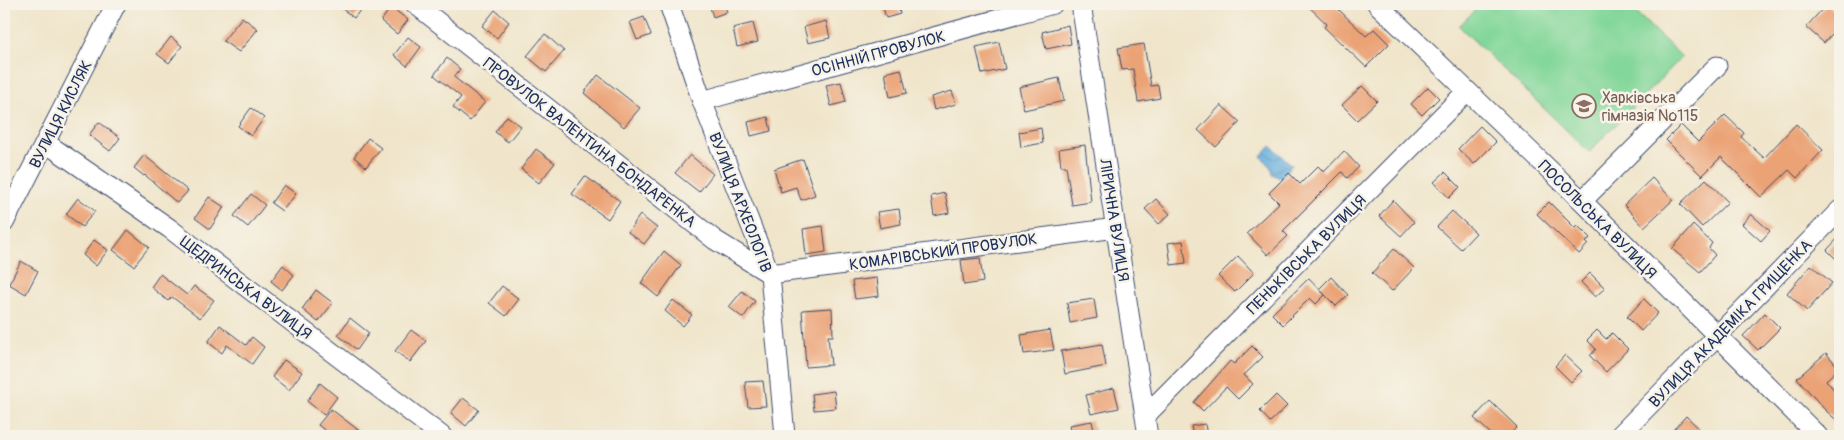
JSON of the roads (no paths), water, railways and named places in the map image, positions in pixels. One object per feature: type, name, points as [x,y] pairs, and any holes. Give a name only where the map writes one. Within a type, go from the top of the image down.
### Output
[{"type":"street","name":"ВУЛИЦЯ КИСЛЯК","points":[[4,223],[116,4]]},
{"type":"street","name":"ПРОВУЛОК ВАЛЕНТИНА БОНДАРЕНКА","points":[[415,4],[716,240],[770,274]]},
{"type":"street","name":"ВУЛИЦЯ АРХЕОЛОГІВ","points":[[670,4],[702,101],[770,274],[785,436]]},
{"type":"street","name":"ОСІННІЙ ПРОВУЛОК","points":[[702,101],[1053,4]]},
{"type":"street","name":"ЛІРИЧНА ВУЛИЦЯ","points":[[1081,4],[1148,436]]},
{"type":"street","name":"ПОСОЛЬСЬКА ВУЛИЦЯ","points":[[1377,4],[1466,92],[1582,201],[1716,337],[1818,436]]},
{"type":"street","points":[[1582,201],[1717,66]]},
{"type":"street","name":"ПЕНЬКІВСЬКА ВУЛИЦЯ","points":[[1145,416],[1466,92]]},
{"type":"street","name":"ЩЕДРИНСЬКА ВУЛИЦЯ","points":[[46,143],[169,228],[442,436]]},
{"type":"street","name":"ВУЛИЦЯ АКАДЕМІКА ГРИЩЕНКА","points":[[1619,436],[1840,210]]},
{"type":"street","name":"КОМАРІВСЬКИЙ ПРОВУЛОК","points":[[770,274],[1116,228]]},
{"type":"water","points":[[1271,146],[1292,165],[1280,178],[1272,174],[1271,168],[1261,156]]},
{"type":"place","name":"Харківська гімназія №115","points":[[1584,106]]}]
